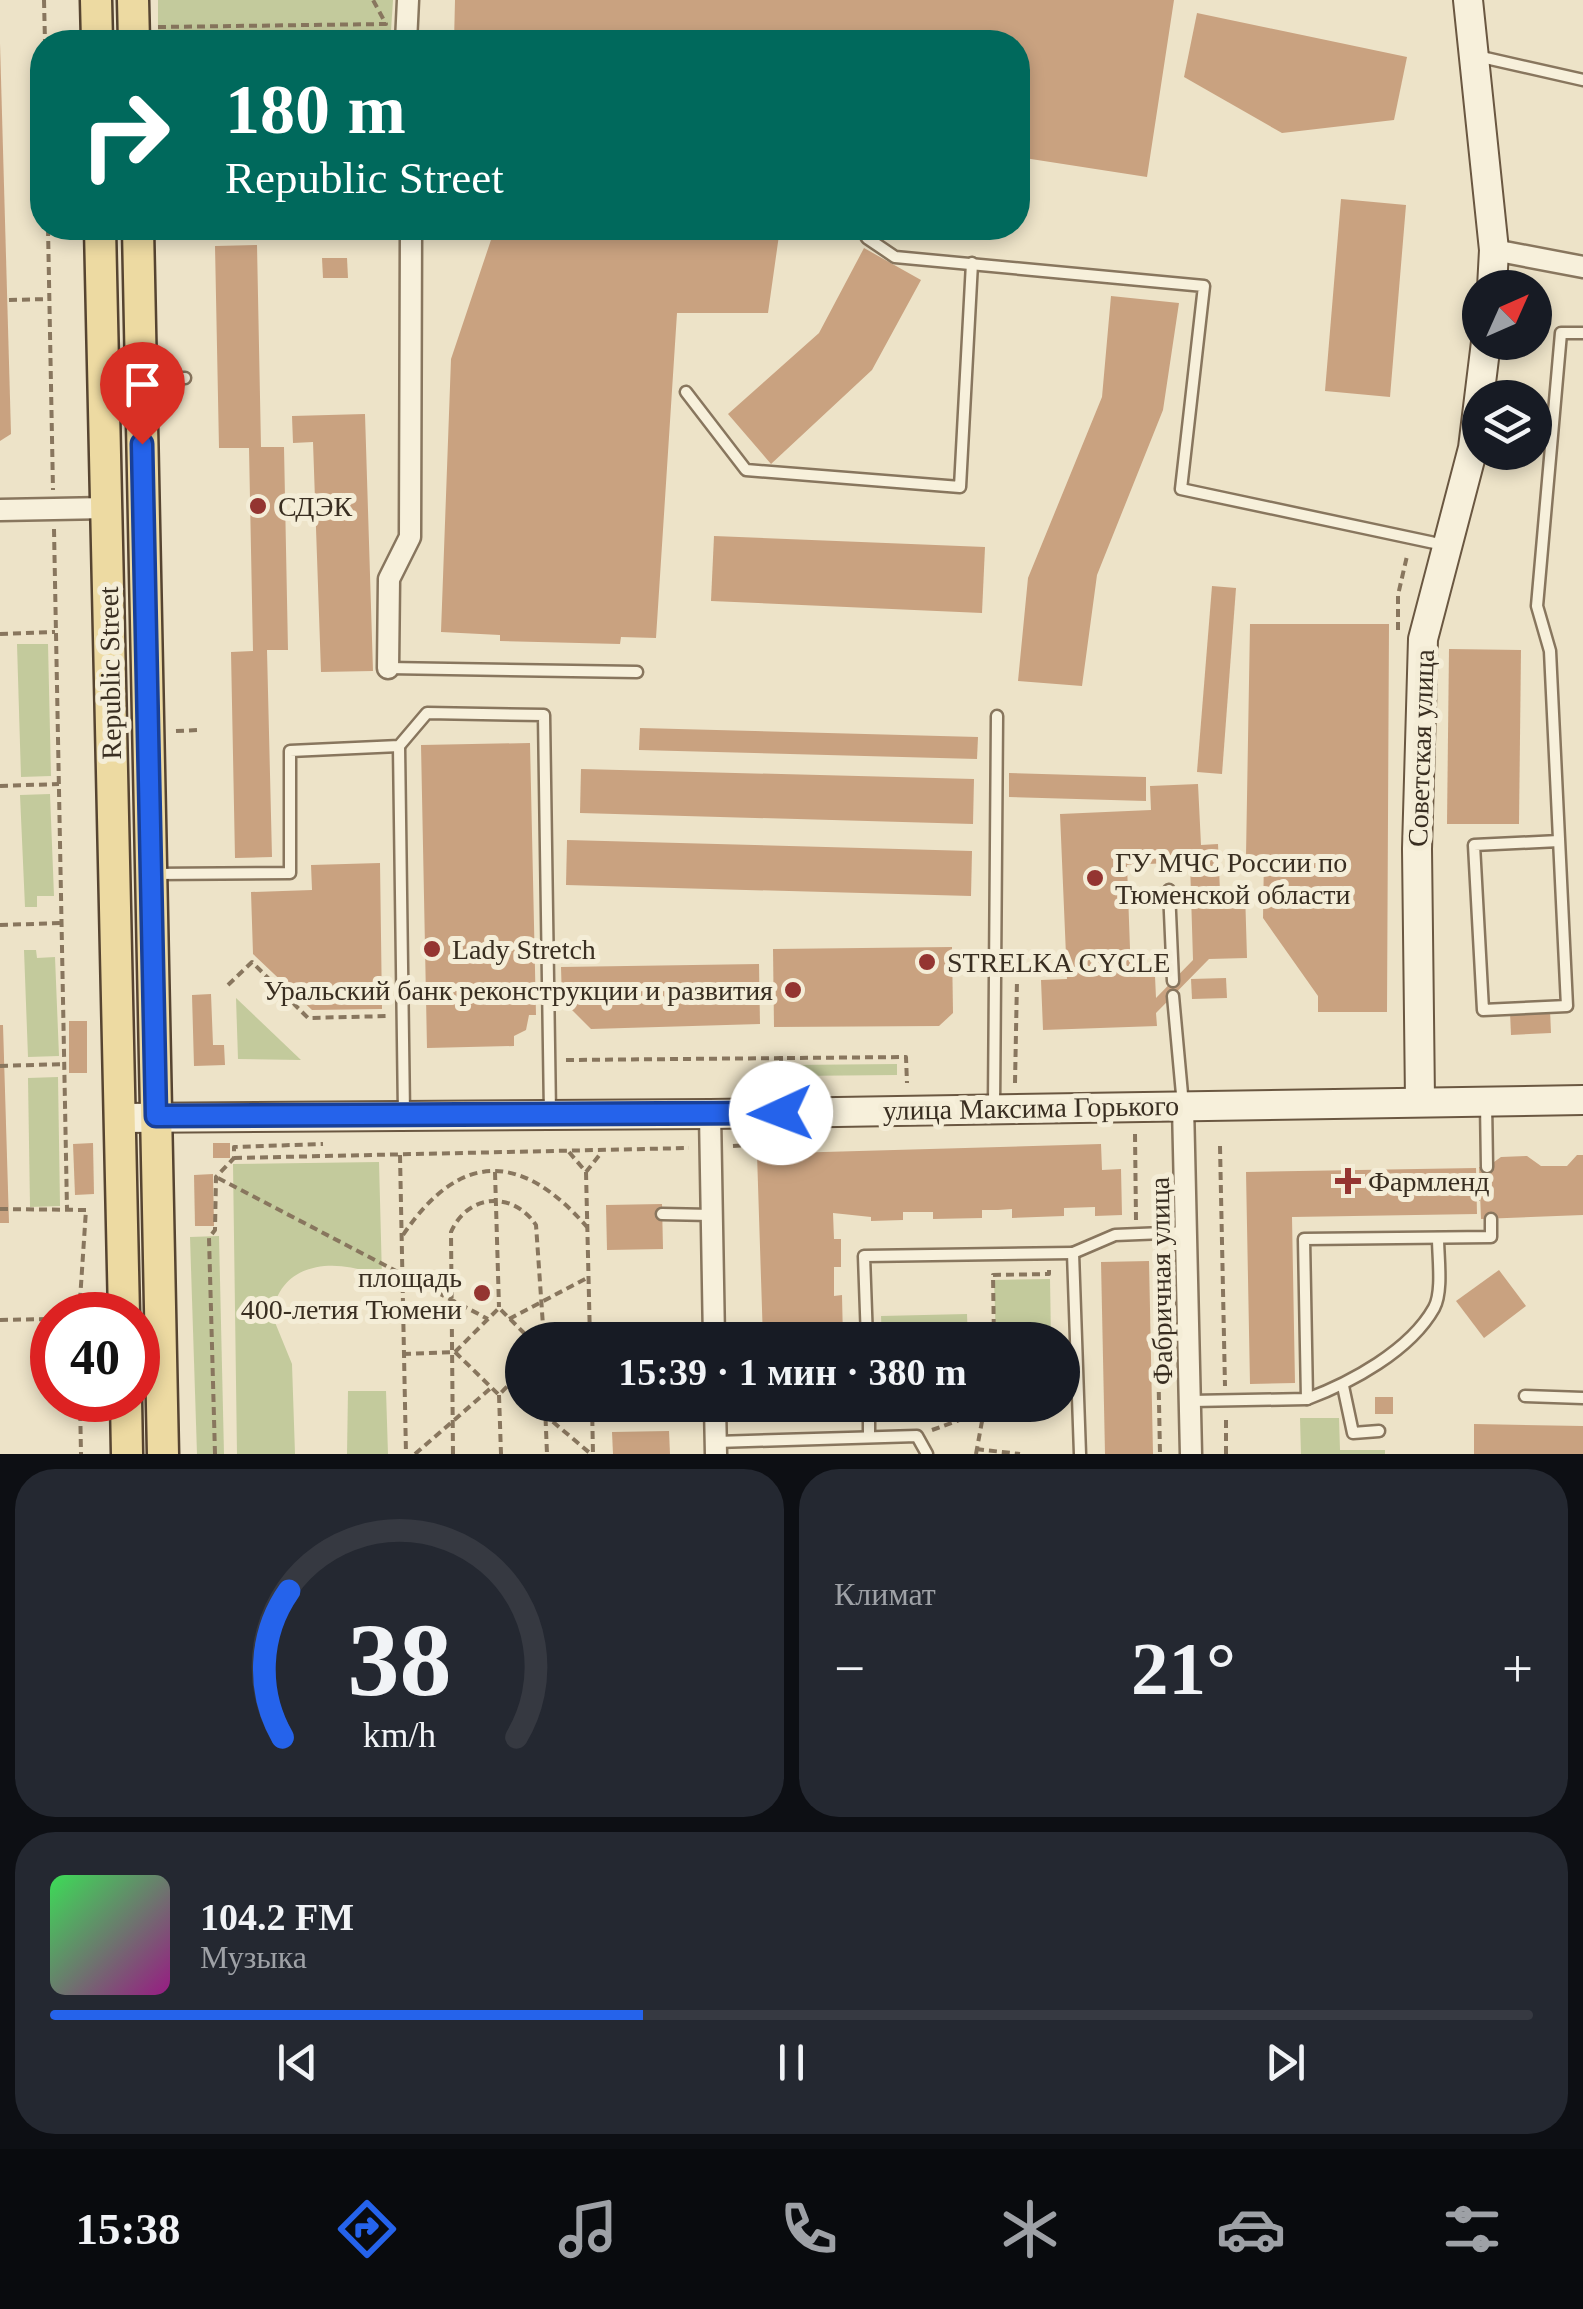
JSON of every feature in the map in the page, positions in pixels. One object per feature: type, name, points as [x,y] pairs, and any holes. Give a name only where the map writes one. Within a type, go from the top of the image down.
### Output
[{"type":"main road","points":[[96,0],[97,30]]},
{"type":"main road","points":[[133,0],[144,30]]},
{"type":"main road","name":"Republic Street","points":[[100,240],[124,1292]]},
{"type":"main road","name":"Republic Street","points":[[138,240],[163,1454]]},
{"type":"main road","points":[[126,1422],[127,1454]]},
{"type":"street","points":[[407,30],[408,0]]},
{"type":"street","points":[[1468,0],[1493,270]]},
{"type":"street","points":[[388,668],[388,579],[410,538],[411,240]]},
{"type":"street","points":[[1494,250],[1583,267]]},
{"type":"street","name":"Советская улица","points":[[1420,1100],[1417,849],[1423,639],[1474,448],[1484,360]]},
{"type":"street","points":[[0,510],[107,508]]},
{"type":"street","name":"улица Максима Горького","points":[[120,1118],[710,1114],[1583,1100]]},
{"type":"street","name":"Фабричная улица","points":[[1182,1106],[1191,1454]]},
{"type":"street","points":[[710,1114],[714,1322]]},
{"type":"street","points":[[715,1422],[716,1448]]},
{"type":"lane","points":[[1470,54],[1583,80]]},
{"type":"lane","points":[[870,240],[895,257],[1204,286],[1181,489],[1450,546]]},
{"type":"lane","points":[[686,392],[746,470],[960,487],[972,264]]},
{"type":"lane","points":[[1559,841],[1474,846],[1483,1010],[1567,1006],[1550,651],[1536,606],[1560,333],[1583,333]]},
{"type":"lane","points":[[140,379],[186,378]]},
{"type":"lane","points":[[388,668],[637,672]]},
{"type":"lane","points":[[404,1114],[399,746],[427,713],[544,714],[550,1114]]},
{"type":"lane","points":[[994,1108],[997,716]]},
{"type":"lane","points":[[151,874],[290,873],[290,751],[399,746]]},
{"type":"lane","points":[[1169,890],[1173,981]]},
{"type":"lane","points":[[1174,996],[1182,1106]]},
{"type":"lane","points":[[1482,1167],[1486,1102]]},
{"type":"lane","points":[[662,1214],[711,1216]]},
{"type":"lane","points":[[1307,1399],[1304,1239],[1491,1237],[1490,1218]]},
{"type":"lane","points":[[866,1322],[864,1256],[1074,1253],[1115,1234],[1188,1232]]},
{"type":"lane","points":[[1191,1400],[1307,1399],[1342,1386],[1411,1336],[1436,1306],[1438,1238]]},
{"type":"lane","points":[[1074,1253],[1080,1454]]},
{"type":"lane","points":[[1342,1386],[1353,1433],[1378,1431]]},
{"type":"lane","points":[[1525,1396],[1583,1398]]},
{"type":"lane","points":[[869,1422],[869,1436]]},
{"type":"lane","points":[[716,1448],[917,1436],[927,1454]]},
{"type":"path","points":[[44,0],[44,30]]},
{"type":"path","points":[[255,30],[386,24],[373,0]]},
{"type":"path","points":[[48,240],[68,1209]]},
{"type":"path","points":[[8,300],[49,299]]},
{"type":"path","points":[[0,634],[56,632]]},
{"type":"path","points":[[176,731],[198,730]]},
{"type":"path","points":[[0,786],[59,784]]},
{"type":"path","points":[[0,924],[62,923]]},
{"type":"path","points":[[228,985],[252,962],[308,1018],[402,1016]]},
{"type":"path","points":[[1014,1088],[1017,980]]},
{"type":"path","points":[[780,1056],[781,1083]]},
{"type":"path","points":[[549,1060],[906,1057],[907,1082]]},
{"type":"path","points":[[0,1066],[65,1064]]},
{"type":"path","points":[[216,1454],[209,1238],[216,1230],[216,1177],[234,1158],[234,1146],[333,1144]]},
{"type":"path","points":[[234,1158],[750,1146]]},
{"type":"path","points":[[1220,1146],[1226,1454]]},
{"type":"path","points":[[569,1152],[586,1172],[589,1322]]},
{"type":"path","points":[[586,1172],[603,1152]]},
{"type":"path","points":[[400,1155],[406,1454]]},
{"type":"path","points":[[1475,1237],[1482,1167]]},
{"type":"path","points":[[401,1238],[438,1190],[465,1176],[495,1172],[539,1182],[565,1200],[587,1227]]},
{"type":"path","points":[[495,1172],[498,1308],[512,1322]]},
{"type":"path","points":[[216,1177],[488,1318]]},
{"type":"path","points":[[453,1454],[450,1232],[467,1209],[494,1200],[523,1209],[536,1225],[544,1322]]},
{"type":"path","points":[[0,1209],[86,1210],[81,1292]]},
{"type":"path","points":[[1136,1222],[1155,1233],[1160,1454]]},
{"type":"path","points":[[509,1319],[588,1277]]},
{"type":"path","points":[[403,1354],[453,1352],[498,1308]]},
{"type":"path","points":[[0,1320],[30,1319]]},
{"type":"path","points":[[453,1352],[499,1395]]},
{"type":"path","points":[[414,1454],[491,1388]]},
{"type":"path","points":[[501,1454],[499,1395],[505,1388]]},
{"type":"path","points":[[81,1422],[82,1454]]},
{"type":"path","points":[[546,1422],[547,1454]]},
{"type":"path","points":[[552,1422],[592,1454]]},
{"type":"path","points":[[592,1422],[592,1454]]},
{"type":"path","points":[[917,1436],[950,1422]]},
{"type":"path","points":[[981,1422],[976,1451],[1020,1454]]},
{"type":"green space","points":[[158,0],[393,0],[391,30],[158,30]]},
{"type":"green space","points":[[17,644],[48,644],[51,776],[21,777]]},
{"type":"green space","points":[[50,794],[54,896],[37,896],[37,907],[25,907],[20,795]]},
{"type":"green space","points":[[24,950],[36,950],[37,958],[55,957],[59,1056],[28,1057]]},
{"type":"green space","points":[[236,998],[301,1060],[238,1059]]},
{"type":"green space","points":[[897,1064],[897,1075],[791,1076],[791,1065]]},
{"type":"green space","points":[[58,1077],[60,1206],[30,1207],[28,1078]]},
{"type":"green space","points":[[379,1162],[382,1277],[331,1266],[300,1273],[287,1282],[272,1315],[292,1364],[295,1454],[237,1454],[233,1164]]},
{"type":"green space","points":[[219,1236],[224,1454],[197,1454],[190,1237]]},
{"type":"green space","points":[[1050,1279],[1051,1322],[995,1322],[994,1280]]},
{"type":"green space","points":[[967,1314],[967,1322],[881,1322],[881,1316]]},
{"type":"green space","points":[[348,1391],[386,1391],[388,1454],[347,1454]]},
{"type":"green space","points":[[1300,1418],[1339,1418],[1340,1450],[1385,1450],[1385,1454],[1301,1454]]},
{"type":"building","points":[[455,0],[1174,0],[1147,177],[1030,159],[1030,30],[454,30]]},
{"type":"building","points":[[1197,13],[1407,57],[1394,120],[1282,133],[1184,77]]},
{"type":"building","points":[[0,43],[11,434],[0,441]]},
{"type":"building","points":[[1341,199],[1406,205],[1390,397],[1325,391]]},
{"type":"building","points":[[491,240],[778,240],[768,313],[677,313],[656,638],[621,637],[620,644],[500,641],[500,635],[441,632],[451,359]]},
{"type":"building","points":[[257,245],[261,447],[284,447],[288,650],[267,650],[272,857],[235,858],[231,652],[253,651],[249,448],[219,448],[215,246]]},
{"type":"building","points":[[864,248],[921,280],[872,370],[771,464],[728,414],[819,333]]},
{"type":"building","points":[[322,258],[347,258],[348,278],[323,278]]},
{"type":"building","points":[[1111,296],[1179,303],[1163,410],[1097,575],[1082,686],[1018,681],[1028,578],[1102,397]]},
{"type":"building","points":[[365,414],[373,671],[321,672],[313,442],[293,443],[292,416]]},
{"type":"building","points":[[714,536],[985,547],[982,613],[711,601]]},
{"type":"building","points":[[1212,586],[1236,588],[1222,774],[1197,772]]},
{"type":"building","points":[[1250,624],[1389,624],[1387,1012],[1318,1012],[1318,996],[1263,918],[1264,856],[1246,856]]},
{"type":"building","points":[[1449,649],[1521,650],[1519,824],[1447,824]]},
{"type":"building","points":[[640,728],[978,737],[977,759],[639,750]]},
{"type":"building","points":[[530,743],[536,1015],[529,1015],[526,1030],[514,1036],[514,1046],[427,1048],[421,745]]},
{"type":"building","points":[[581,769],[974,779],[973,824],[580,813]]},
{"type":"building","points":[[1009,773],[1146,777],[1146,801],[1009,797]]},
{"type":"building","name":"ГУ МЧС России по Тюменской области","points":[[1198,784],[1201,845],[1218,844],[1220,892],[1245,891],[1247,958],[1209,959],[1156,1013],[1157,1026],[1043,1030],[1041,980],[1067,979],[1060,814],[1151,810],[1150,786]],"holes":[[[1190,862],[1193,960],[1156,998],[1155,976],[1131,977],[1127,865]]]},
{"type":"building","points":[[567,840],[972,851],[971,896],[566,885]]},
{"type":"building","points":[[380,863],[382,1009],[312,1010],[253,954],[251,892],[312,890],[311,865]]},
{"type":"building","points":[[952,947],[953,1013],[939,1026],[774,1027],[773,949]]},
{"type":"building","points":[[759,964],[760,1024],[591,1029],[562,1000],[561,967]]},
{"type":"building","points":[[1226,978],[1227,998],[1192,999],[1191,979]]},
{"type":"building","points":[[211,994],[213,1045],[224,1045],[225,1065],[194,1066],[192,995]]},
{"type":"building","points":[[1550,1010],[1551,1033],[1511,1035],[1510,1012]]},
{"type":"building","points":[[69,1021],[87,1021],[87,1073],[69,1073]]},
{"type":"building","points":[[3,1025],[9,1223],[0,1223]]},
{"type":"building","points":[[93,1143],[94,1194],[75,1195],[73,1144]]},
{"type":"building","points":[[213,1143],[230,1143],[230,1158],[213,1158]]},
{"type":"building","points":[[1101,1144],[1102,1170],[1121,1169],[1122,1215],[1095,1216],[1095,1207],[1064,1208],[1064,1216],[1012,1218],[1012,1209],[982,1210],[982,1218],[933,1219],[933,1212],[903,1212],[903,1220],[871,1221],[871,1217],[833,1213],[834,1239],[841,1239],[841,1267],[834,1267],[834,1296],[842,1295],[843,1322],[762,1322],[757,1154]]},
{"type":"building","points":[[1577,1155],[1583,1155],[1583,1215],[1481,1219],[1479,1167],[1487,1167],[1501,1157],[1527,1156],[1541,1166],[1567,1166]]},
{"type":"building","points":[[1476,1168],[1477,1214],[1292,1217],[1295,1383],[1250,1384],[1246,1172]]},
{"type":"building","points":[[213,1174],[214,1226],[195,1226],[194,1175]]},
{"type":"building","points":[[662,1204],[663,1249],[607,1250],[606,1205]]},
{"type":"building","points":[[1149,1261],[1153,1454],[1105,1454],[1101,1262]]},
{"type":"building","points":[[1499,1270],[1526,1306],[1484,1338],[1456,1301]]},
{"type":"building","points":[[1375,1397],[1393,1397],[1393,1414],[1375,1414]]},
{"type":"building","points":[[1474,1424],[1583,1426],[1583,1454],[1474,1454]]},
{"type":"building","points":[[669,1431],[670,1454],[613,1454],[612,1432]]},
{"type":"place","name":"СДЭК","points":[[258,506]]},
{"type":"place","name":"ГУ МЧС России по Тюменской области","points":[[1095,878]]},
{"type":"place","name":"Lady Stretch","points":[[432,949]]},
{"type":"place","name":"STRELKA CYCLE","points":[[927,962]]},
{"type":"place","name":"Уральский банк реконструкции и развития","points":[[793,990]]},
{"type":"place","name":"Фармленд","points":[[1348,1181]]},
{"type":"place","name":"площадь 400-летия Тюмени","points":[[482,1293]]},
{"type":"route","points":[[142,444],[156,1116],[781,1113]]}]
